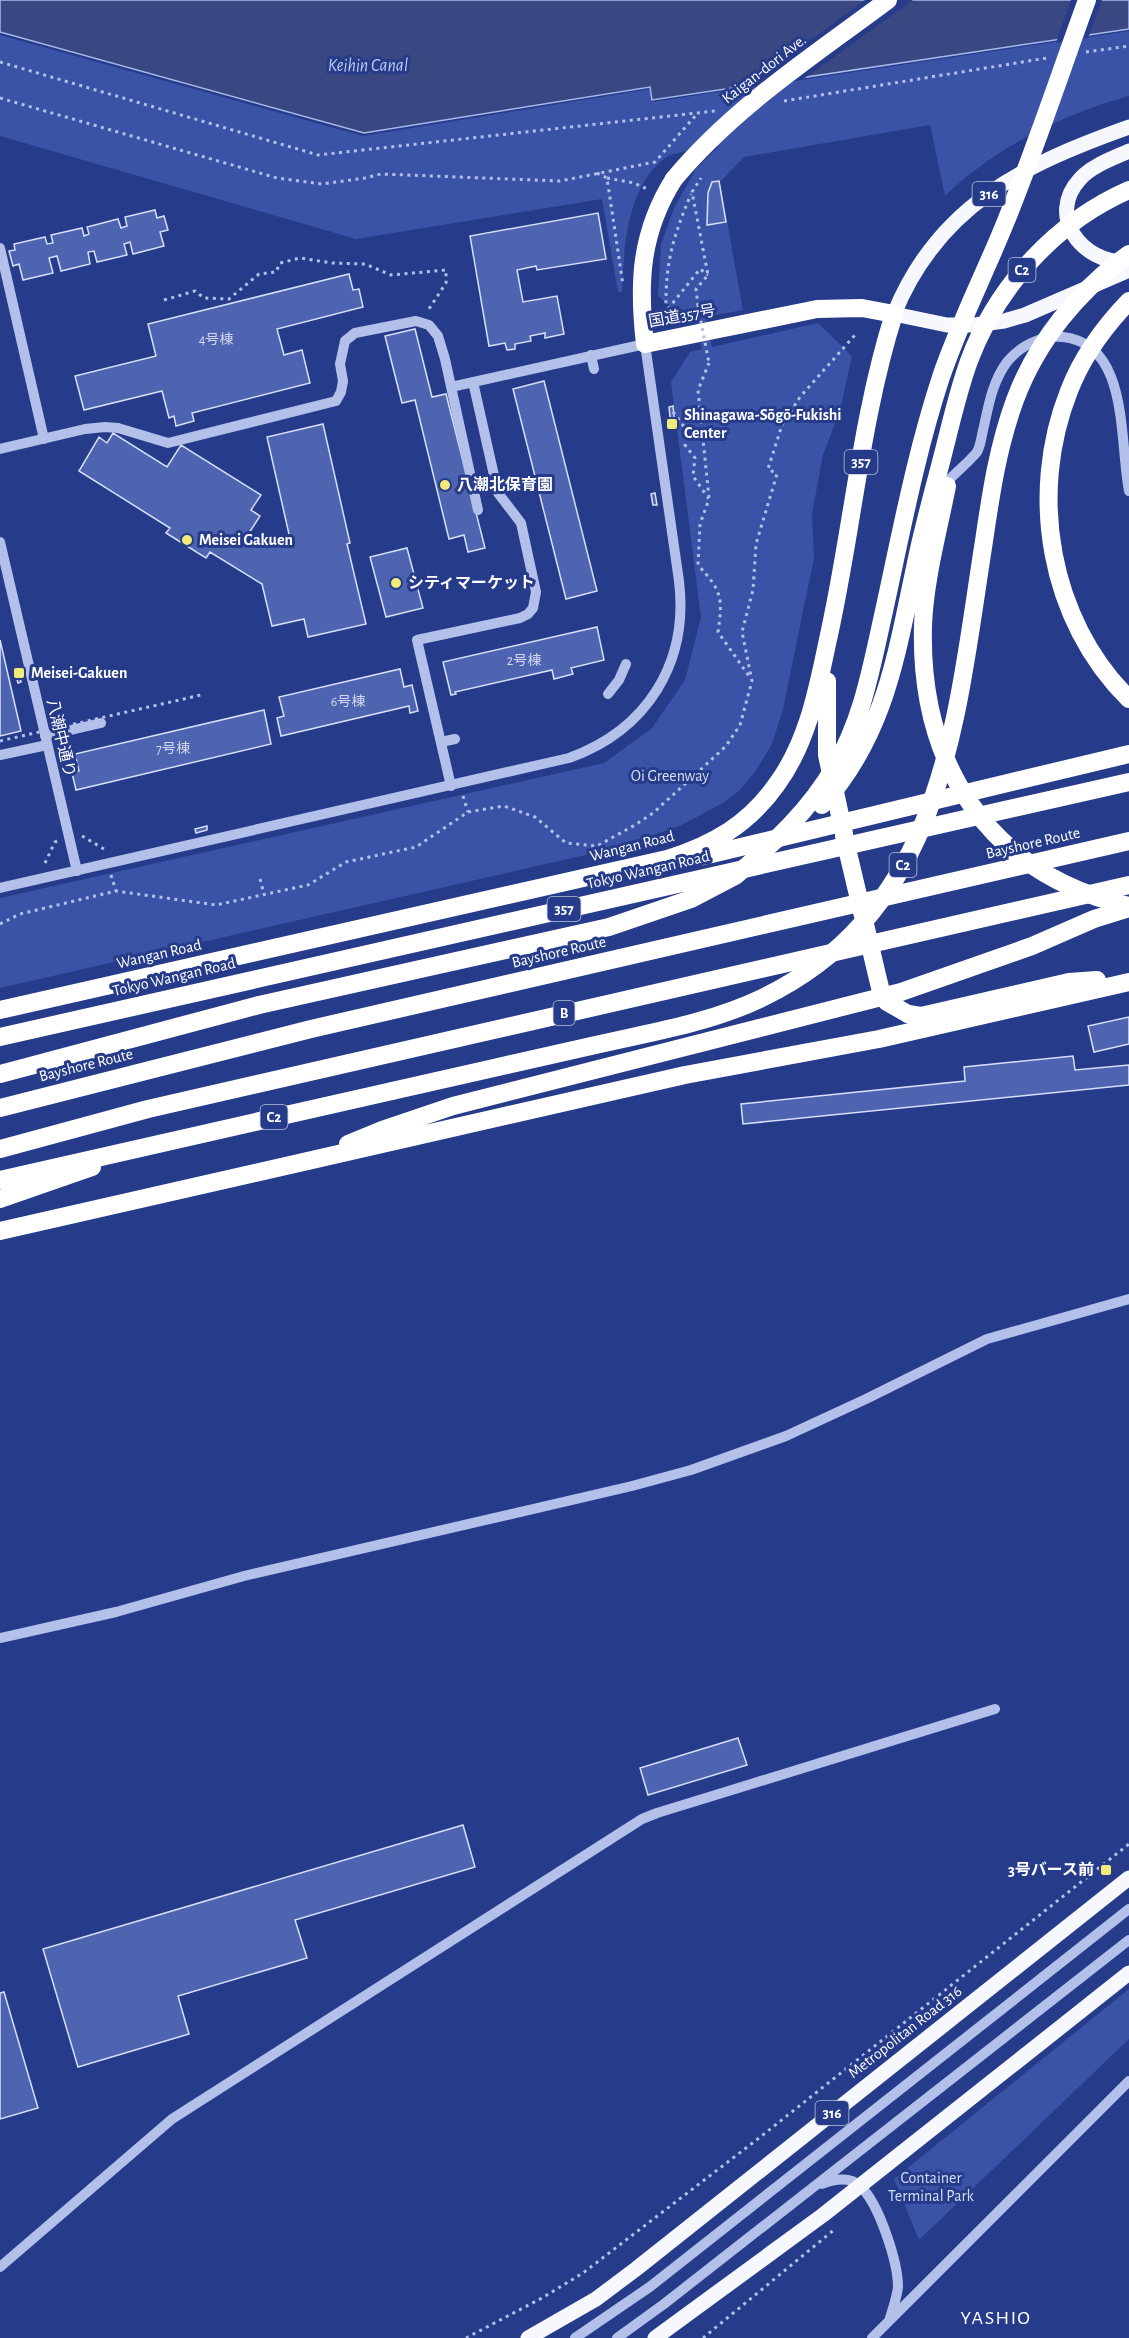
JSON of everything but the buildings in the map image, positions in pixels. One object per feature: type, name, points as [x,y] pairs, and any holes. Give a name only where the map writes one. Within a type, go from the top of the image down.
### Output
[{"type":"highway","name":"Kaigan-dori Ave.","points":[[674,179],[694,154],[722,127],[758,97],[888,0]]},
{"type":"highway","points":[[0,1074],[259,1005],[628,921],[691,899],[735,876],[759,856],[807,807],[835,766],[849,737],[871,670],[911,486],[932,405],[954,342],[1018,189],[1087,0]]},
{"type":"highway","name":"国道357号","points":[[674,179],[660,201],[646,244],[641,280],[645,344],[817,309],[862,308],[894,314]]},
{"type":"highway","name":"C2","points":[[735,876],[772,852],[813,816],[846,776],[872,730],[891,679],[915,566],[960,389],[982,332],[1012,283],[1030,261],[1072,223],[1129,190]]},
{"type":"highway","name":"C2","points":[[0,1180],[669,1029],[733,1010],[763,998],[819,963],[863,923],[900,872],[920,833],[940,782],[954,721],[995,470],[1016,399],[1046,340],[1064,315],[1085,290],[1129,254]]},
{"type":"highway","points":[[1129,301],[1096,341],[1069,390],[1053,445],[1047,502],[1055,563],[1075,623],[1106,673],[1129,699]]},
{"type":"highway","name":"Wangan Road","points":[[0,1010],[667,859],[696,850],[719,839],[740,823],[777,784],[794,756],[811,710],[835,610],[880,358],[894,314]]},
{"type":"highway","name":"C2","points":[[960,389],[948,481],[931,565],[923,623],[930,710],[941,749],[951,773],[965,796],[993,832],[1016,854],[1050,877],[1079,892],[1129,907]]},
{"type":"highway","points":[[835,610],[827,683],[827,755],[882,996],[887,1002],[908,1014],[921,1016],[1069,982],[1129,980]]},
{"type":"highway","name":"357","points":[[667,859],[699,857],[843,830],[1129,754]]},
{"type":"highway","name":"Tokyo Wangan Road","points":[[0,1036],[1129,782]]},
{"type":"highway","name":"Bayshore Route","points":[[0,1108],[311,1029],[1129,842]]},
{"type":"highway","name":"B","points":[[0,1149],[159,1106],[1129,885]]},
{"type":"highway","points":[[307,1161],[382,1130],[453,1106],[901,992],[1032,946],[1094,919],[1129,907]]},
{"type":"highway","points":[[0,1231],[685,1075],[879,1039],[1129,980]]},
{"type":"highway","points":[[0,1199],[156,1143]]},
{"type":"main road","name":"316","points":[[894,314],[905,286],[921,261],[939,239],[975,203],[1038,162],[1129,127]]},
{"type":"main road","points":[[1129,151],[1080,178],[1071,191],[1067,205],[1068,222],[1074,237],[1086,250],[1100,258],[1129,262]]},
{"type":"main road","points":[[894,314],[947,325],[975,325],[1004,321],[1024,315],[1129,270]]},
{"type":"main road","name":"Metropolitan Road 316","points":[[528,2338],[596,2299],[636,2269],[1129,1878]]},
{"type":"main road","points":[[655,2338],[861,2185],[1129,1973]]},
{"type":"street","points":[[0,248],[44,438]]},
{"type":"street","points":[[0,449],[85,429],[105,427],[118,428],[168,443],[336,400],[341,392],[343,381],[340,364],[345,341],[355,333],[416,321],[429,325],[438,336],[446,359],[478,510]]},
{"type":"street","points":[[948,481],[978,451],[992,389],[1008,362],[1025,345],[1038,339],[1058,336],[1086,342],[1111,364],[1118,380],[1125,470],[1129,491]]},
{"type":"street","points":[[0,888],[569,758],[605,742],[626,727],[644,709],[658,689],[670,665],[679,630],[680,592],[645,344],[451,387]]},
{"type":"street","points":[[591,355],[594,369]]},
{"type":"street","points":[[452,786],[417,640],[520,618],[533,608],[536,592],[521,524],[498,492],[473,382]]},
{"type":"street","name":"八潮中通り","points":[[0,542],[76,871]]},
{"type":"street","points":[[608,694],[619,680],[626,664]]},
{"type":"street","points":[[0,755],[101,723]]},
{"type":"street","points":[[441,742],[455,739]]},
{"type":"street","points":[[0,1638],[116,1612],[244,1576],[691,1470],[786,1436],[987,1338],[1129,1299]]},
{"type":"street","points":[[0,2267],[172,2120],[642,1819],[995,1709]]},
{"type":"street","points":[[575,2338],[651,2286],[1129,1909]]},
{"type":"street","points":[[616,2338],[664,2304],[1129,1940]]},
{"type":"street","points":[[872,2338],[1129,2081]]},
{"type":"street","points":[[806,2193],[825,2183],[838,2180],[849,2180],[861,2185],[870,2199],[893,2253],[898,2287],[890,2320]]},
{"type":"path","points":[[1082,53],[1129,46]]},
{"type":"path","points":[[779,101],[1053,57]]},
{"type":"path","points":[[0,62],[318,155],[721,110]]},
{"type":"path","points":[[0,98],[277,178],[322,184],[381,174],[560,181],[655,162],[698,113]]},
{"type":"path","points":[[595,173],[607,178],[634,183],[647,189]]},
{"type":"path","points":[[702,177],[692,192],[670,248],[665,281],[666,311],[700,269],[708,275]]},
{"type":"path","points":[[607,178],[623,285]]},
{"type":"path","points":[[692,192],[708,275]]},
{"type":"path","points":[[164,300],[195,291],[204,298],[229,299],[259,274],[276,272],[280,263],[300,258],[332,264],[365,264],[391,275],[446,270],[446,283],[421,322]]},
{"type":"path","points":[[708,275],[696,289],[709,363],[698,390],[709,500],[700,524],[698,565],[713,581],[722,603],[718,632],[752,681]]},
{"type":"path","points":[[0,924],[20,914],[116,891],[216,905],[308,885],[346,862],[416,847],[468,812],[504,807],[535,817],[566,843],[597,846],[653,813],[726,746],[740,725],[752,681],[742,632],[753,590],[756,544],[777,474],[768,469],[782,426],[800,397],[855,335]]},
{"type":"path","points":[[673,412],[688,432],[685,445],[695,458],[693,476],[709,500]]},
{"type":"path","points":[[0,741],[201,695]]},
{"type":"path","points":[[462,791],[468,812]]},
{"type":"path","points":[[597,846],[600,856]]},
{"type":"path","points":[[110,871],[116,891]]},
{"type":"path","points":[[260,879],[264,894]]},
{"type":"path","points":[[466,2338],[542,2298],[583,2273],[759,2138],[1129,1844]]},
{"type":"path","points":[[704,2338],[835,2229]]},
{"type":"green space","name":"Oi Greenway","points":[[1129,31],[1129,96],[1079,113],[1031,135],[986,162],[945,196],[930,125],[744,157],[720,182],[743,310],[706,317],[712,347],[818,323],[852,356],[840,411],[823,455],[812,514],[814,558],[783,709],[772,744],[755,772],[740,790],[723,803],[680,826],[603,851],[0,988],[0,898],[604,763],[652,728],[685,680],[701,617],[671,382],[690,352],[702,349],[696,320],[687,321],[658,296],[661,244],[674,208],[696,169],[719,146],[691,150],[665,158],[642,185],[630,220],[626,238],[622,292],[618,292],[602,199],[356,239],[0,136],[0,35],[363,136],[650,89],[652,102]]},
{"type":"green space","name":"Container Terminal Park","points":[[1129,1989],[1129,2039],[919,2240],[894,2179]]},
{"type":"water","name":"Keihin Canal","points":[[0,0],[1129,0],[1129,29],[652,100],[650,87],[364,133],[0,32]]},
{"type":"pier","points":[[865,0],[913,0],[802,80],[744,89]]},
{"type":"pier","points":[[1071,0],[1102,0],[1088,38],[1056,43]]},
{"type":"place","name":"Shinagawa-Sōgō-Fukishi Center","points":[[672,424]]},
{"type":"place","name":"八潮北保育園","points":[[445,485]]},
{"type":"place","name":"Meisei Gakuen","points":[[187,540]]},
{"type":"place","name":"シティマーケット","points":[[396,583]]},
{"type":"place","name":"Meisei-Gakuen","points":[[19,673]]},
{"type":"place","name":"3号バース前","points":[[1106,1870]]},
{"type":"district","name":"YASHIO","points":[[996,2318]]}]
